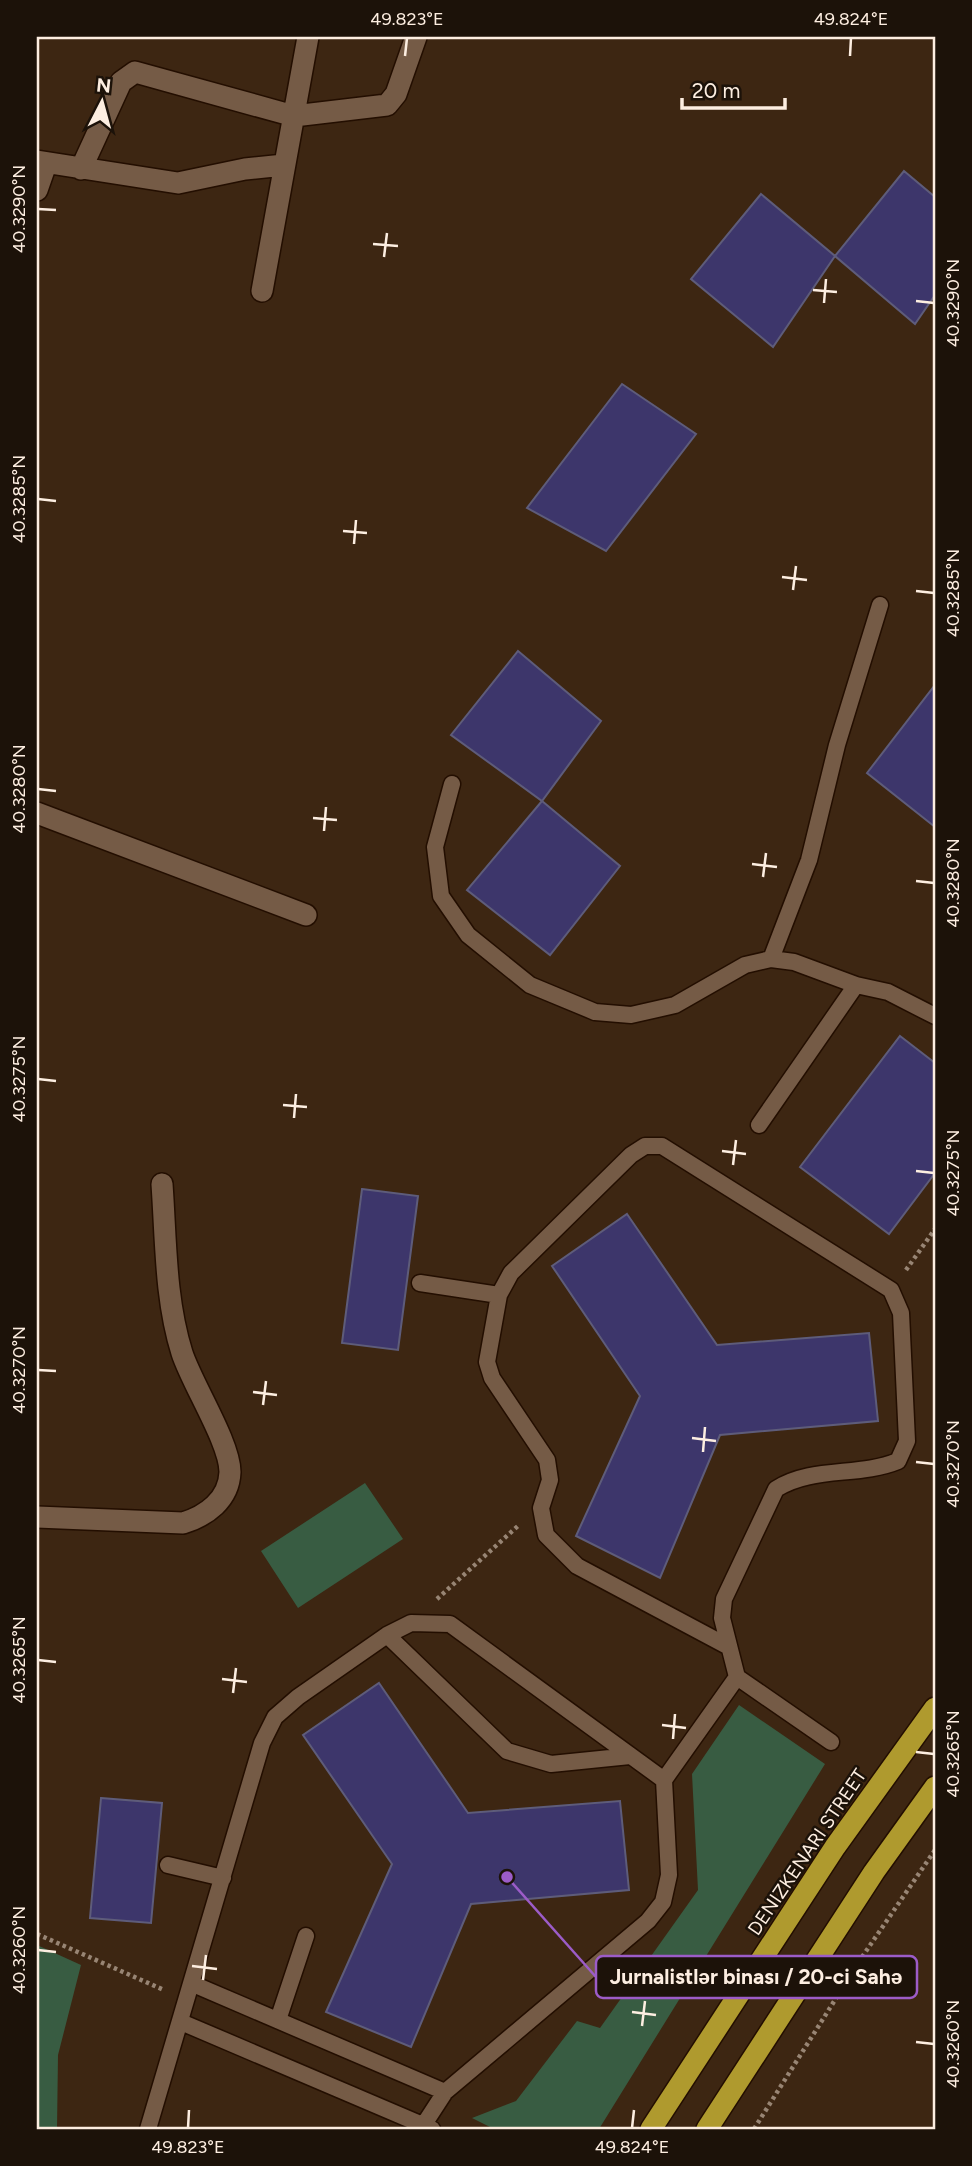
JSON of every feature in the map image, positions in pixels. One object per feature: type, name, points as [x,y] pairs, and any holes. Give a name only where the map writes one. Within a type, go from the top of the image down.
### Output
[{"type":"highway","name":"DENIZKENARI STREET","points":[[651,2129],[835,1847],[935,1708]]},
{"type":"highway","points":[[707,2129],[874,1872],[935,1787]]},
{"type":"street","points":[[262,291],[308,37]]},
{"type":"street","points":[[82,169],[121,82],[135,72],[294,116],[387,105],[396,94],[416,37]]},
{"type":"street","points":[[37,190],[41,163],[178,183],[246,169],[284,165]]},
{"type":"street","points":[[37,813],[306,915]]},
{"type":"street","points":[[37,1517],[183,1523],[201,1518],[217,1504],[226,1489],[230,1471],[225,1452],[183,1355],[173,1318],[162,1184]]},
{"type":"lane","points":[[771,959],[808,860],[837,745],[880,605]]},
{"type":"lane","points":[[452,784],[435,847],[441,896],[467,934],[530,985],[595,1012],[631,1015],[675,1005],[745,965],[771,959],[794,962],[856,985],[888,992],[935,1016]]},
{"type":"lane","points":[[758,1125],[856,985]]},
{"type":"lane","points":[[729,1647],[577,1566],[546,1535],[541,1508],[550,1480],[547,1460],[492,1378],[487,1362],[499,1296],[511,1273],[631,1155],[645,1146],[662,1146],[891,1290],[901,1313],[907,1441],[898,1461],[883,1467],[806,1477],[789,1481],[776,1489],[724,1600],[722,1618],[737,1677],[831,1742]]},
{"type":"lane","points":[[420,1283],[499,1296]]},
{"type":"lane","points":[[148,2129],[188,2001],[262,1743],[275,1717],[298,1697],[387,1635],[411,1623],[450,1624],[664,1780]]},
{"type":"lane","points":[[387,1635],[507,1751],[551,1764],[630,1756]]},
{"type":"lane","points":[[181,2022],[426,2128],[445,2092],[648,1921],[663,1902],[670,1875],[664,1780],[737,1677]]},
{"type":"lane","points":[[168,1865],[223,1878]]},
{"type":"lane","points":[[278,2020],[306,1936]]},
{"type":"lane","points":[[193,1984],[445,2092]]},
{"type":"path","points":[[891,1290],[935,1229]]},
{"type":"path","points":[[411,1623],[488,1551],[541,1508]]},
{"type":"path","points":[[754,2129],[860,1960],[935,1850]]},
{"type":"path","points":[[37,1934],[188,2001]]},
{"type":"green space","points":[[365,1483],[403,1539],[298,1608],[261,1551]]},
{"type":"green space","points":[[739,1705],[825,1764],[599,2129],[494,2129],[472,2118],[516,2101],[577,2021],[600,2028],[698,1890],[692,1774]]},
{"type":"green space","points":[[37,1945],[81,1965],[58,2055],[57,2129],[37,2129]]},
{"type":"building","points":[[904,171],[935,197],[935,295],[915,324],[835,256]]},
{"type":"building","points":[[761,194],[835,256],[773,347],[691,279]]},
{"type":"building","points":[[622,384],[696,434],[606,551],[527,508]]},
{"type":"building","points":[[518,651],[601,721],[542,801],[451,735]]},
{"type":"building","points":[[935,685],[935,827],[867,773]]},
{"type":"building","points":[[542,801],[620,866],[550,955],[467,890]]},
{"type":"building","points":[[900,1036],[935,1063],[935,1173],[889,1234],[800,1167]]},
{"type":"building","points":[[362,1189],[418,1196],[398,1350],[342,1343]]},
{"type":"building","points":[[627,1214],[717,1345],[869,1333],[878,1421],[720,1435],[660,1578],[576,1536],[640,1396],[552,1266]]},
{"type":"building","points":[[379,1683],[468,1813],[620,1801],[629,1890],[471,1904],[411,2047],[326,2012],[392,1864],[303,1735]]},
{"type":"building","points":[[101,1798],[162,1803],[151,1923],[90,1918]]},
{"type":"place","name":"Jurnalistlər binası / 20-ci Sahə","points":[[507,1877]]}]
